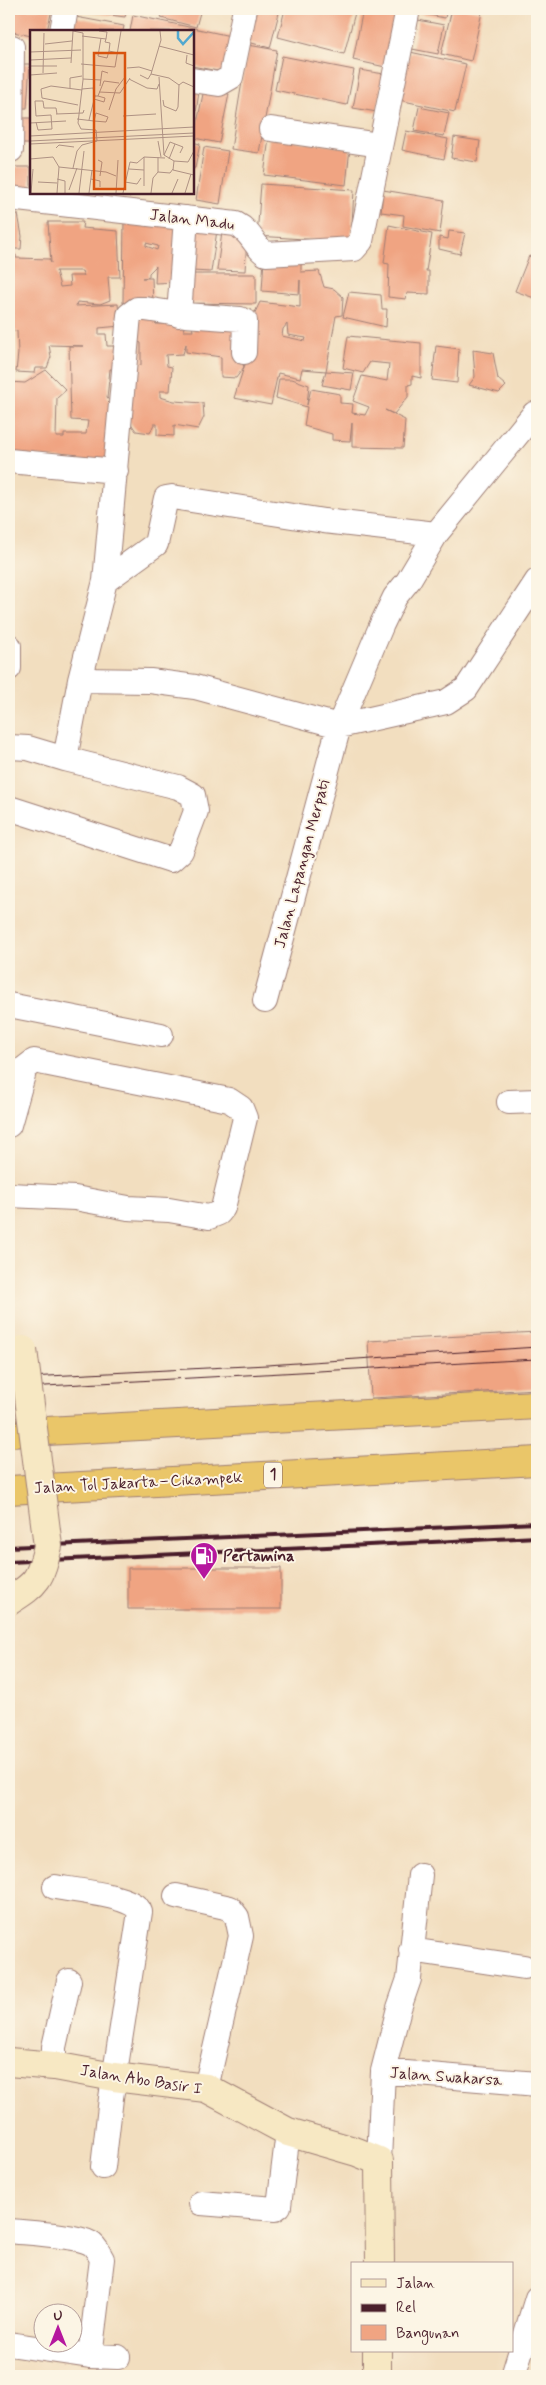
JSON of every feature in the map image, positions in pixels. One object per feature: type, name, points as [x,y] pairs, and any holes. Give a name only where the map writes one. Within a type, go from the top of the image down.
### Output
[{"type":"highway","points":[[9,1433],[537,1404]]},
{"type":"highway","name":"Jalan Tol Jakarta–Cikampek","points":[[9,1490],[537,1461]]},
{"type":"street","points":[[62,30],[66,9]]},
{"type":"street","points":[[194,80],[219,84],[231,77],[245,9]]},
{"type":"street","name":"Jalan Madu","points":[[9,198],[236,224],[245,228],[252,235],[260,250],[266,254],[354,249],[361,241],[408,9]]},
{"type":"street","points":[[9,150],[11,150],[17,48]]},
{"type":"street","points":[[271,129],[380,145]]},
{"type":"street","points":[[179,314],[186,218]]},
{"type":"street","points":[[65,760],[80,680],[105,581],[116,471],[128,314],[137,309],[145,309],[245,321],[244,352]]},
{"type":"street","name":"Jalan Lapangan Merpati","points":[[265,1001],[339,726],[382,624],[395,597],[408,580],[436,534],[534,414]]},
{"type":"street","points":[[9,461],[116,471]]},
{"type":"street","points":[[105,581],[156,544],[162,508],[166,498],[172,497],[324,521],[436,534]]},
{"type":"street","points":[[80,680],[150,681],[195,687],[339,726],[435,706],[457,697],[466,689],[537,581]]},
{"type":"street","points":[[9,646],[9,668]]},
{"type":"street","points":[[9,747],[28,748],[65,760],[178,787],[193,795],[196,811],[181,851],[171,860],[9,808]]},
{"type":"street","points":[[9,1006],[161,1035]]},
{"type":"street","points":[[9,1125],[25,1068],[34,1061],[229,1100],[242,1108],[245,1118],[223,1208],[218,1213],[209,1217],[169,1210],[128,1208],[75,1198],[9,1195]]},
{"type":"street","points":[[509,1102],[537,1101]]},
{"type":"street","points":[[9,1601],[27,1589],[42,1573],[48,1546],[16,1350]]},
{"type":"street","points":[[383,2071],[398,2008],[409,1979],[420,1875]]},
{"type":"street","points":[[55,1887],[124,1900],[135,1904],[140,1912],[114,2077],[103,2167]]},
{"type":"street","points":[[176,1896],[230,1908],[237,1917],[241,1936],[206,2088]]},
{"type":"street","points":[[411,1950],[524,1967]]},
{"type":"street","points":[[54,2066],[54,2047],[68,1981]]},
{"type":"street","name":"Jalan Abo Basir I","points":[[9,2062],[54,2066],[114,2077],[206,2088],[288,2132],[357,2152],[379,2161]]},
{"type":"street","name":"Jalan Swakarsa","points":[[379,2161],[383,2071],[537,2084]]},
{"type":"street","points":[[201,2203],[275,2209],[278,2206],[288,2132]]},
{"type":"street","points":[[379,2161],[380,2262]]},
{"type":"street","points":[[9,2231],[71,2239],[90,2243],[96,2248],[102,2259],[90,2356]]},
{"type":"street","points":[[513,2376],[537,2298]]},
{"type":"street","points":[[9,2344],[90,2356],[118,2357]]},
{"type":"street","points":[[377,2352],[377,2376]]},
{"type":"building","points":[[9,9],[52,9],[47,30],[30,30],[30,36],[9,31]]},
{"type":"building","points":[[80,9],[127,9],[125,17],[80,11]]},
{"type":"building","points":[[163,9],[201,9],[196,27],[161,18]]},
{"type":"building","points":[[249,9],[280,9],[270,48],[241,40]]},
{"type":"building","points":[[285,9],[356,9],[344,54],[278,37]]},
{"type":"building","points":[[363,9],[401,11],[390,68],[353,60]]},
{"type":"building","points":[[420,9],[447,9],[445,18],[419,13]]},
{"type":"building","points":[[452,9],[468,9],[482,12],[471,61],[441,54]]},
{"type":"building","points":[[133,15],[235,37],[228,73],[194,66],[194,30],[130,30]]},
{"type":"building","points":[[76,17],[124,26],[123,30],[73,30]]},
{"type":"building","points":[[418,20],[444,25],[438,54],[412,49]]},
{"type":"building","points":[[248,45],[277,50],[259,153],[231,149]]},
{"type":"building","points":[[410,52],[466,64],[455,112],[399,100]]},
{"type":"building","points":[[282,56],[354,70],[347,105],[275,90]]},
{"type":"building","points":[[16,64],[30,64],[27,108],[16,108]]},
{"type":"building","points":[[360,70],[384,74],[377,112],[353,108]]},
{"type":"building","points":[[204,89],[229,94],[219,143],[194,138]]},
{"type":"building","points":[[194,91],[199,92],[194,126]]},
{"type":"building","points":[[419,107],[449,113],[444,136],[414,131]]},
{"type":"building","points":[[19,118],[30,118],[30,144],[19,144]]},
{"type":"building","points":[[406,131],[448,139],[444,159],[402,150]]},
{"type":"building","points":[[454,137],[480,141],[477,162],[451,158]]},
{"type":"building","points":[[269,138],[350,148],[346,185],[264,175]]},
{"type":"building","points":[[194,142],[200,144],[194,168]]},
{"type":"building","points":[[204,147],[228,151],[220,204],[196,200]]},
{"type":"building","points":[[9,167],[30,167],[30,194],[9,194]]},
{"type":"building","points":[[261,184],[354,190],[351,242],[257,236]]},
{"type":"building","points":[[383,190],[444,200],[440,233],[403,226],[404,215],[381,212]]},
{"type":"building","points":[[9,213],[18,214],[22,236],[21,249],[9,249]]},
{"type":"building","points":[[124,219],[181,224],[180,282],[155,283],[156,266],[149,273],[149,277],[142,278],[152,278],[153,304],[123,303]],"holes":[[[146,243],[158,246],[157,250],[146,246]]]},
{"type":"building","points":[[198,221],[218,223],[211,272],[192,271]]},
{"type":"building","points":[[48,222],[83,222],[82,228],[118,231],[120,277],[108,277],[110,300],[100,304],[77,302],[76,306],[118,304],[120,326],[99,328],[99,334],[106,334],[107,346],[119,346],[120,369],[110,369],[107,398],[112,404],[108,465],[9,453],[9,409],[12,408],[9,406],[9,382],[25,383],[46,370],[66,390],[57,398],[56,437],[64,437],[64,434],[86,434],[88,421],[71,420],[69,346],[84,346],[49,345],[51,357],[47,368],[35,368],[34,373],[16,372],[18,353],[17,331],[9,330],[9,255],[16,255],[16,258],[49,259],[51,263]],"holes":[[[56,271],[82,271],[84,276],[69,276],[70,286],[60,287]]]},
{"type":"building","points":[[389,225],[432,234],[426,271],[429,271],[429,294],[407,293],[406,299],[388,297],[389,264],[384,263]]},
{"type":"building","points":[[449,231],[465,233],[460,254],[439,249],[439,237],[448,239]]},
{"type":"building","points":[[222,232],[247,237],[245,271],[217,270]]},
{"type":"building","points":[[529,256],[537,259],[537,299],[515,291]]},
{"type":"building","points":[[264,258],[301,261],[301,272],[319,271],[324,287],[334,289],[343,297],[342,315],[336,316],[326,371],[302,369],[300,378],[278,373],[271,405],[234,398],[248,358],[251,321],[260,302],[300,307],[300,280],[299,294],[262,291]],"holes":[[[287,324],[288,335],[306,338],[305,341],[282,336],[283,329]]]},
{"type":"building","points":[[186,274],[256,274],[256,304],[186,303]]},
{"type":"building","points":[[349,292],[381,295],[382,309],[387,309],[386,327],[343,317]]},
{"type":"building","points":[[136,314],[156,314],[156,324],[183,324],[184,331],[193,331],[191,320],[236,322],[239,355],[244,367],[236,378],[221,377],[221,357],[186,352],[186,344],[183,354],[166,355],[167,366],[172,367],[170,391],[160,391],[160,397],[174,401],[203,403],[204,417],[198,429],[174,425],[174,436],[157,435],[157,424],[154,424],[150,433],[136,431],[122,410],[135,389],[131,389],[129,367],[141,365],[141,343],[136,341]]},
{"type":"building","points":[[348,336],[421,343],[421,378],[412,376],[412,384],[408,385],[408,397],[394,414],[385,410],[405,420],[403,448],[352,447],[352,423],[350,441],[332,440],[332,434],[304,426],[307,407],[276,398],[279,379],[292,379],[309,385],[307,405],[311,389],[340,394],[340,403],[353,404],[352,413],[365,415],[369,407],[353,401],[362,376],[387,381],[389,364],[370,362],[363,373],[343,368]]},
{"type":"building","points":[[436,346],[459,349],[457,383],[432,380]]},
{"type":"building","points":[[473,350],[493,353],[498,379],[506,386],[499,393],[469,385],[475,377]]},
{"type":"building","points":[[326,371],[354,373],[351,390],[322,385]]},
{"type":"building","points":[[537,1332],[537,1389],[371,1398],[368,1341]]},
{"type":"building","name":"Pertamina","points":[[128,1568],[281,1568],[281,1609],[128,1609]]},
{"type":"tram line","points":[[9,1378],[267,1365],[537,1347]]},
{"type":"tram line","points":[[9,1388],[537,1359]]},
{"type":"railway","points":[[9,1547],[537,1523]]},
{"type":"railway","points":[[9,1562],[537,1537]]},
{"type":"place","name":"Pertamina","points":[[204,1580]]}]
